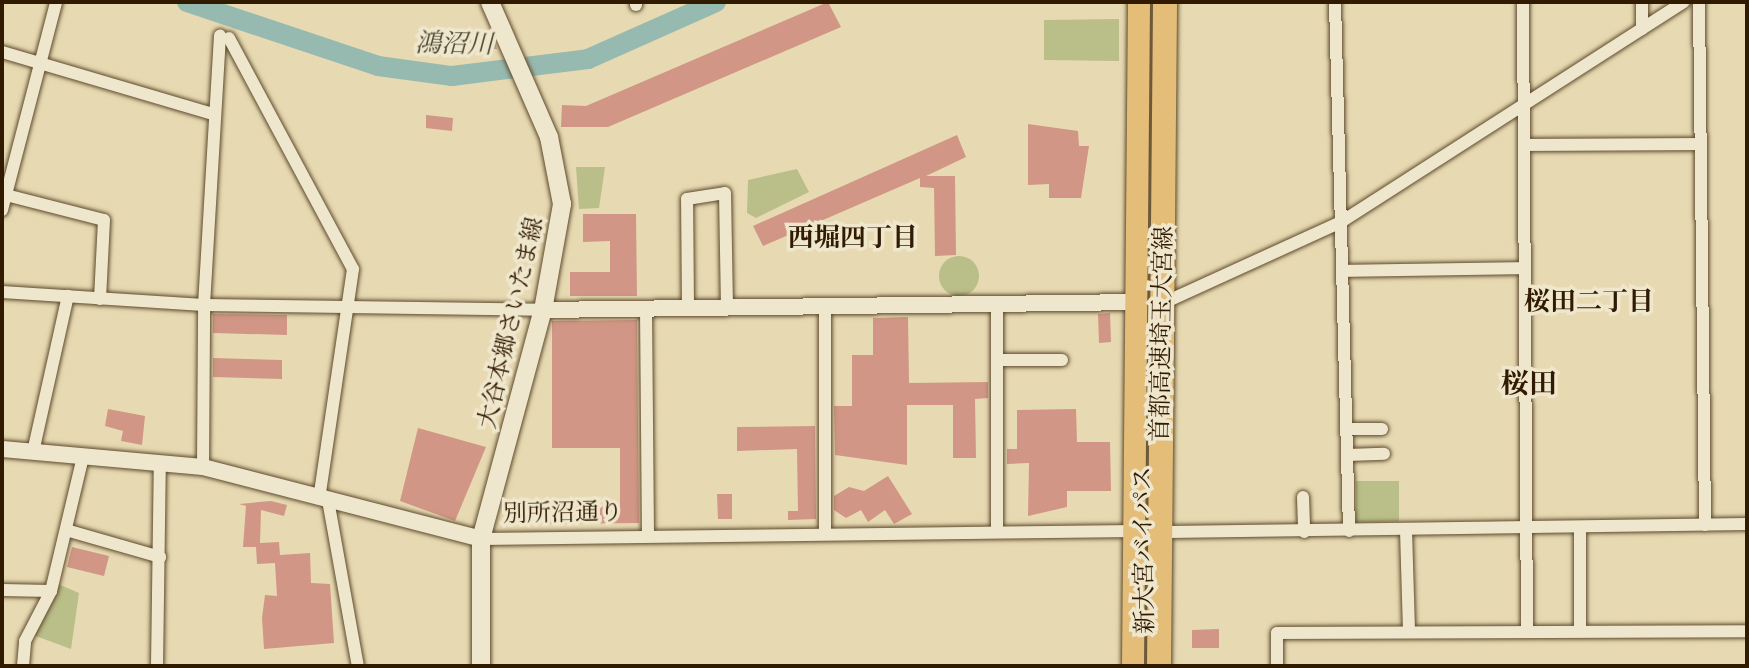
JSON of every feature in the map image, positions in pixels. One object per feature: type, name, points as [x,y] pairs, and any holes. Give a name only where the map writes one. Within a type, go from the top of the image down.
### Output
[{"type":"highway","name":"新大宮バイパス","points":[[1133,666],[1139,2]]},
{"type":"highway","name":"首都高速埼玉大宮線","points":[[1143,666],[1149,2]]},
{"type":"highway","name":"首都高速埼玉大宮線","points":[[1159,666],[1165,2]]},
{"type":"highway","name":"新大宮バイパス","points":[[1171,666],[1168,532],[1173,2]]},
{"type":"main road","name":"大谷本郷さいたま線","points":[[481,666],[481,539],[543,310],[562,204],[556,160],[528,86],[490,2]]},
{"type":"street","points":[[2,210],[56,2]]},
{"type":"street","points":[[1335,2],[1349,531]]},
{"type":"street","points":[[1523,2],[1527,631]]},
{"type":"street","points":[[1642,2],[1642,29]]},
{"type":"street","points":[[1170,300],[1341,222],[1684,2]]},
{"type":"street","points":[[1699,2],[1705,525]]},
{"type":"street","points":[[203,467],[204,305],[212,114],[224,36],[353,269],[323,499],[358,666]]},
{"type":"street","points":[[2,52],[212,114]]},
{"type":"street","points":[[1524,145],[1701,144]]},
{"type":"street","points":[[688,307],[687,199],[725,193],[727,306]]},
{"type":"street","points":[[6,195],[104,220],[100,299]]},
{"type":"street","points":[[1342,271],[1525,268]]},
{"type":"street","points":[[2,292],[204,305],[543,310],[1138,302]]},
{"type":"street","points":[[33,452],[68,296]]},
{"type":"street","points":[[997,303],[997,530]]},
{"type":"street","points":[[825,305],[825,533]]},
{"type":"street","points":[[646,308],[648,536]]},
{"type":"street","points":[[998,360],[1062,360]]},
{"type":"street","points":[[1346,429],[1382,429]]},
{"type":"street","name":"別所沼通り","points":[[2,449],[203,467],[481,539],[997,530],[1136,531]]},
{"type":"street","points":[[1347,455],[1384,454]]},
{"type":"street","points":[[23,666],[25,641],[51,591],[83,457]]},
{"type":"street","points":[[157,666],[160,462]]},
{"type":"street","points":[[1303,497],[1304,532]]},
{"type":"street","points":[[1168,532],[1747,524]]},
{"type":"street","points":[[1580,527],[1580,631]]},
{"type":"street","points":[[66,530],[160,557]]},
{"type":"street","points":[[1406,530],[1409,631]]},
{"type":"street","points":[[2,590],[51,591]]},
{"type":"street","points":[[1277,666],[1277,633],[1747,631]]},
{"type":"green space","points":[[1119,19],[1119,61],[1044,60],[1044,20]]},
{"type":"green space","points":[[576,167],[605,167],[599,208],[579,209]]},
{"type":"green space","points":[[797,169],[809,192],[756,218],[747,213],[748,180]]},
{"type":"green space","points":[[959,256],[973,262],[979,276],[973,290],[959,296],[945,290],[939,276],[945,262]]},
{"type":"green space","points":[[1356,481],[1399,481],[1399,521],[1356,522]]},
{"type":"green space","points":[[58,584],[79,593],[71,649],[33,635]]},
{"type":"building","points":[[828,2],[841,27],[608,127],[561,127],[562,105],[586,106]]},
{"type":"building","points":[[437,39],[494,40],[497,49],[436,50]]},
{"type":"building","points":[[426,115],[453,118],[452,131],[426,128]]},
{"type":"building","points":[[1028,124],[1078,131],[1079,146],[1089,146],[1081,198],[1049,198],[1049,184],[1028,185]]},
{"type":"building","points":[[957,135],[966,157],[926,176],[955,176],[956,255],[935,256],[934,188],[920,187],[920,178],[763,246],[753,226]]},
{"type":"building","points":[[583,214],[636,214],[637,296],[570,296],[570,272],[610,272],[610,241],[583,242]]},
{"type":"building","points":[[1110,313],[1111,342],[1099,343],[1098,314]]},
{"type":"building","points":[[213,314],[287,315],[287,335],[213,333]]},
{"type":"building","points":[[908,317],[909,383],[988,382],[988,398],[975,399],[976,458],[953,458],[953,405],[907,405],[907,465],[835,455],[834,406],[852,406],[852,355],[873,355],[873,318]]},
{"type":"building","points":[[637,320],[639,523],[542,524],[542,506],[620,506],[620,448],[552,448],[552,321]]},
{"type":"building","points":[[213,358],[282,360],[282,379],[213,377]]},
{"type":"building","points":[[108,409],[145,416],[142,445],[121,441],[123,431],[105,426]]},
{"type":"building","points":[[1076,409],[1077,442],[1110,442],[1111,491],[1067,491],[1067,507],[1028,516],[1029,463],[1007,464],[1007,449],[1017,449],[1017,410]]},
{"type":"building","points":[[815,426],[816,519],[788,520],[788,511],[798,511],[797,449],[737,451],[737,427]]},
{"type":"building","points":[[418,428],[486,447],[455,521],[400,501]]},
{"type":"building","points":[[888,476],[912,514],[894,524],[885,510],[868,522],[861,510],[846,518],[834,510],[834,496],[849,487],[864,491]]},
{"type":"building","points":[[717,494],[732,494],[732,519],[718,519]]},
{"type":"building","points":[[271,501],[287,505],[284,516],[261,510],[260,543],[279,542],[280,555],[310,553],[311,583],[330,584],[334,643],[264,649],[262,618],[265,595],[277,596],[275,563],[257,564],[256,547],[243,547],[246,506],[239,504]]},
{"type":"building","points":[[72,547],[109,556],[104,576],[67,567]]},
{"type":"building","points":[[1219,629],[1219,648],[1192,648],[1192,630]]},
{"type":"waterway","name":"鴻沼川","points":[[187,2],[378,66],[452,76],[588,59],[716,2]]},
{"type":"district","name":"西堀四丁目","points":[[853,238]]},
{"type":"district","name":"桜田二丁目","points":[[1589,302]]},
{"type":"district","name":"桜田","points":[[1529,384]]}]
